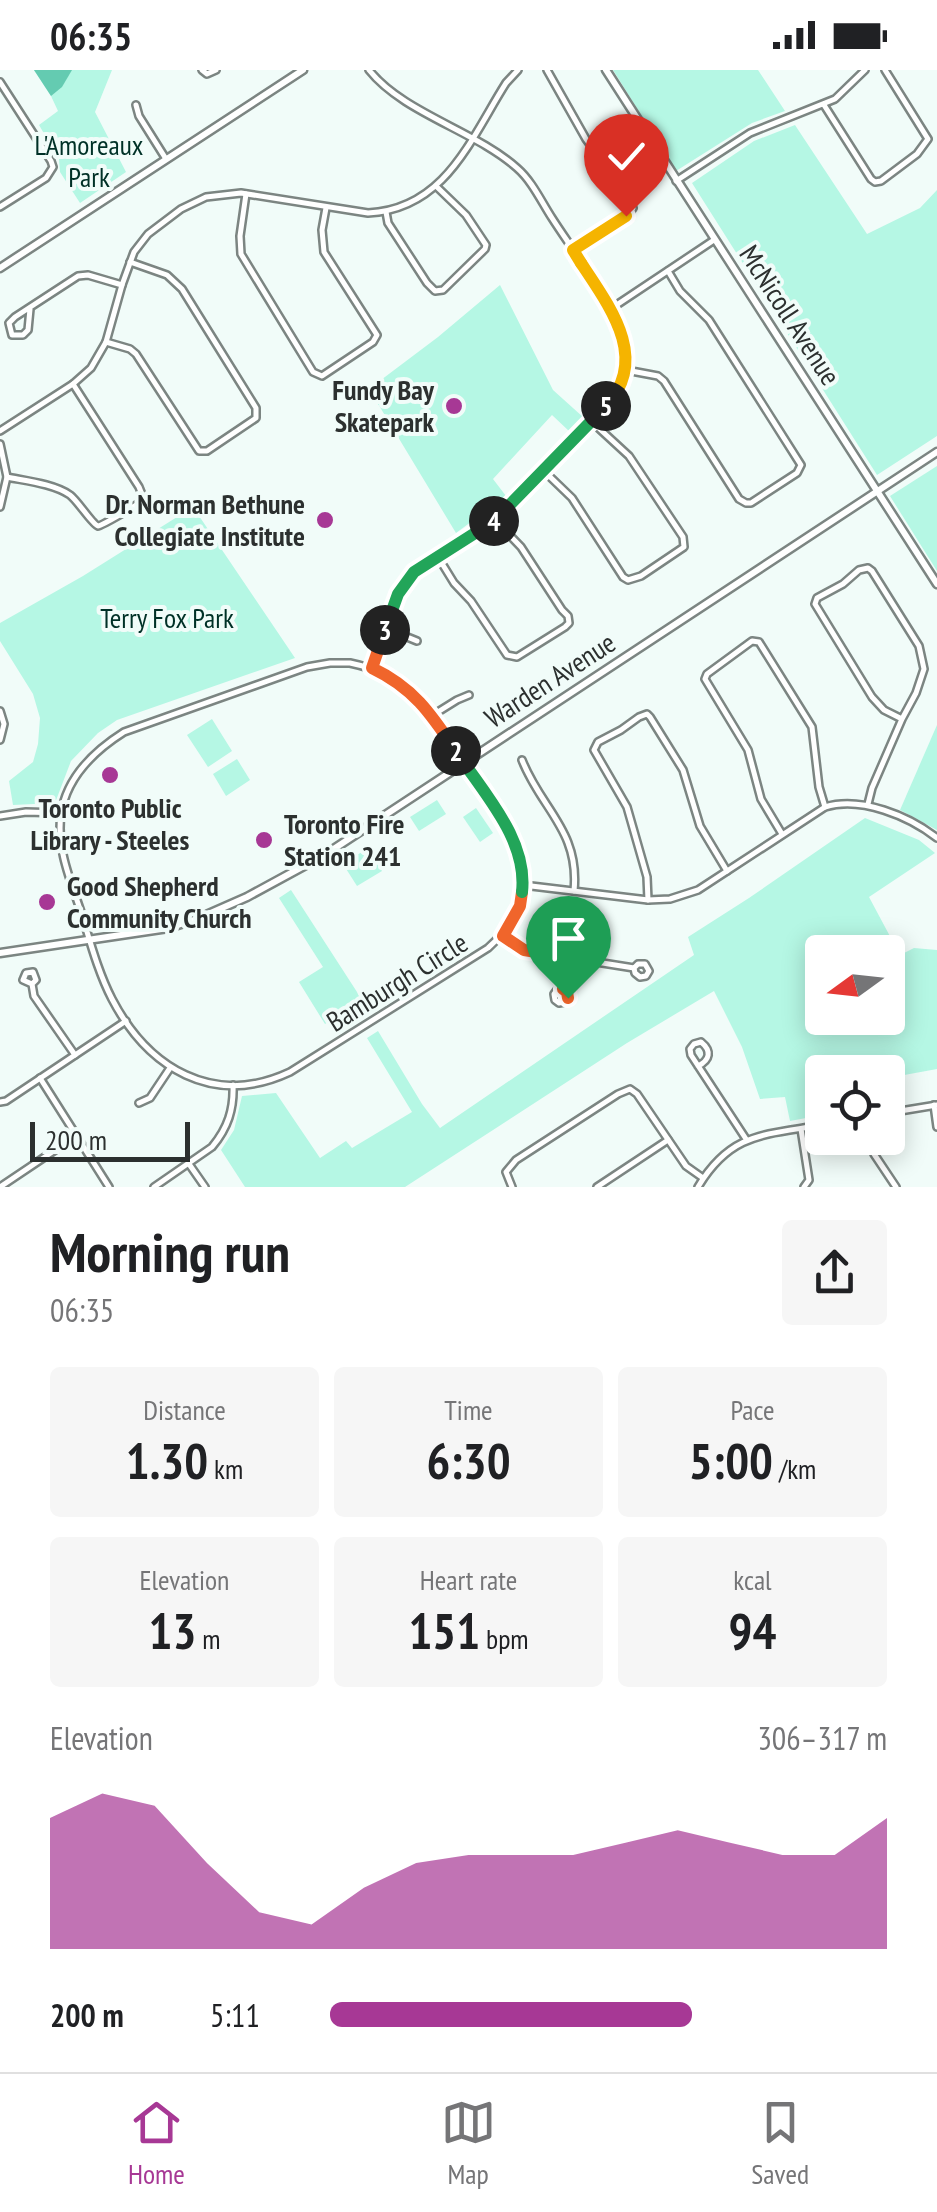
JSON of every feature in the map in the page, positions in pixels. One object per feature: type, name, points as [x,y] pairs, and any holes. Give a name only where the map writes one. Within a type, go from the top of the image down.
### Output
[{"type":"main road","points":[[0,268],[303,70]]},
{"type":"main road","name":"McNicoll Avenue","points":[[606,70],[937,584]]},
{"type":"main road","name":"Warden Avenue","points":[[0,953],[168,928],[230,906],[326,854],[937,452]]},
{"type":"street","points":[[202,70],[208,74],[216,70]]},
{"type":"street","points":[[369,70],[393,93],[518,169],[609,310],[623,340],[626,370],[614,396],[496,520],[414,572],[402,586],[372,668]]},
{"type":"street","points":[[0,431],[74,384],[91,368],[106,342],[130,262],[148,234],[181,210],[212,196],[246,194],[368,213],[386,212],[412,203],[436,188],[452,170],[518,70]]},
{"type":"street","points":[[547,70],[586,139],[632,203],[632,212],[573,250]]},
{"type":"street","points":[[676,181],[750,133],[824,104],[864,70]]},
{"type":"street","points":[[824,104],[871,179],[881,181],[917,154],[928,139],[885,70]]},
{"type":"street","points":[[0,82],[53,165],[46,178],[1,203]]},
{"type":"street","points":[[136,105],[166,159]]},
{"type":"street","points":[[386,212],[388,223],[427,284],[435,291],[443,290],[486,245],[466,214],[436,188]]},
{"type":"street","points":[[246,194],[240,236],[242,254],[313,372],[322,376],[378,335],[324,252],[326,208]]},
{"type":"street","points":[[609,310],[714,240]]},
{"type":"street","points":[[106,342],[136,354],[200,451],[207,452],[256,418],[256,408],[182,290],[167,275],[130,262]]},
{"type":"street","points":[[626,370],[654,374],[664,380],[739,499],[746,503],[796,473],[801,465],[709,320],[668,271]]},
{"type":"street","points":[[30,309],[28,330],[12,336],[9,323],[73,279],[83,275],[122,286]]},
{"type":"street","points":[[7,478],[67,493],[98,526],[140,503],[142,492],[74,384]]},
{"type":"street","points":[[544,471],[572,498],[628,580],[641,576],[684,547],[683,536],[634,464],[592,421]]},
{"type":"street","points":[[0,444],[7,478],[0,507]]},
{"type":"street","points":[[438,557],[512,658],[565,628],[568,616],[521,548],[496,520]]},
{"type":"street","points":[[868,804],[924,669],[921,650],[872,571],[866,568],[817,598],[815,604],[872,697],[884,710],[902,719]]},
{"type":"street","points":[[386,628],[417,641]]},
{"type":"street","points":[[782,834],[760,799],[748,750],[705,679],[706,674],[752,641],[759,642],[812,727],[826,806]]},
{"type":"street","points":[[0,816],[61,813],[73,779],[103,745],[124,732],[307,668],[340,663],[372,668],[395,679],[432,716],[515,842],[523,866],[523,885],[648,900],[680,897],[698,890],[826,806],[850,802],[868,804],[937,838]]},
{"type":"street","points":[[432,716],[469,695]]},
{"type":"street","points":[[0,710],[4,724],[0,740]]},
{"type":"street","points":[[648,900],[647,877],[628,807],[594,750],[598,742],[638,717],[650,717],[683,770],[700,826],[727,871]]},
{"type":"street","points":[[522,760],[529,778],[566,833],[575,864],[574,890]]},
{"type":"street","name":"Bamburgh Circle","points":[[61,813],[62,844],[107,988],[148,1050],[170,1068],[200,1082],[262,1082],[290,1072],[503,936],[520,906],[523,885]]},
{"type":"street","points":[[503,936],[524,950],[634,968]]},
{"type":"street","points":[[563,989],[567,957]]},
{"type":"street","points":[[32,984],[38,1002],[75,1055]]},
{"type":"street","points":[[0,1102],[126,1020]]},
{"type":"street","points":[[698,1066],[709,1055],[701,1042],[694,1044],[690,1055],[746,1139]]},
{"type":"street","points":[[139,1103],[150,1098],[170,1068]]},
{"type":"street","points":[[40,1078],[109,1187]]},
{"type":"street","points":[[154,1187],[212,1146],[226,1128],[233,1108],[233,1085]]},
{"type":"street","points":[[512,1187],[506,1172],[516,1160],[630,1089],[686,1166],[703,1178]]},
{"type":"street","points":[[905,1110],[935,1105],[937,1127]]},
{"type":"street","points":[[698,1187],[721,1156],[746,1139],[805,1128]]},
{"type":"street","points":[[800,1129],[809,1180],[804,1187]]},
{"type":"street","points":[[0,1187],[76,1136]]},
{"type":"street","points":[[597,1187],[668,1140]]},
{"type":"street","points":[[875,1155],[896,1187]]},
{"type":"street","points":[[189,1164],[205,1187]]},
{"type":"green space","name":"L'Amoreaux Park","points":[[34,70],[112,70],[95,112],[126,172],[80,203],[60,172],[59,159],[39,125],[58,111]]},
{"type":"green space","points":[[34,70],[72,70],[51,96]]},
{"type":"green space","points":[[613,70],[758,70],[785,111],[752,123],[676,171]]},
{"type":"green space","points":[[795,125],[867,234],[920,208],[937,190],[937,436],[877,475],[692,183],[754,141]]},
{"type":"green space","points":[[500,285],[553,390],[583,417],[570,432],[552,415],[493,479],[506,496],[456,533],[369,389]]},
{"type":"green space","points":[[937,466],[937,571],[890,496]]},
{"type":"green space","name":"Terry Fox Park","points":[[193,507],[295,658],[117,720],[71,761],[55,803],[13,805],[9,781],[33,762],[40,718],[33,694],[0,641],[0,623]]},
{"type":"green space","points":[[212,719],[232,751],[208,767],[187,735]]},
{"type":"green space","points":[[937,725],[937,830],[900,810]]},
{"type":"green space","points":[[237,759],[250,780],[226,796],[213,774]]},
{"type":"green space","points":[[437,800],[446,814],[419,831],[410,817]]},
{"type":"green space","points":[[476,808],[493,833],[480,842],[463,817]]},
{"type":"green space","points":[[865,818],[919,840],[935,853],[869,897],[889,935],[805,935],[805,1035],[905,1035],[905,952],[914,948],[937,950],[937,1069],[905,1075],[905,1055],[805,1055],[805,1118],[790,1121],[785,1097],[760,1099],[742,1047],[714,991],[405,1187],[245,1187],[221,1150],[234,1130],[242,1096],[276,1093],[320,1158],[346,1141],[352,1148],[412,1112],[367,1038],[378,1031],[440,1128],[694,955],[688,937]]},
{"type":"green space","points":[[368,848],[382,871],[357,886],[343,864]]},
{"type":"green space","points":[[291,890],[368,1009],[355,1017],[350,1009],[325,1024],[299,982],[323,967],[279,898]]},
{"type":"place","name":"Fundy Bay Skatepark","points":[[454,406]]},
{"type":"place","name":"Dr. Norman Bethune Collegiate Institute","points":[[325,520]]},
{"type":"place","name":"Toronto Public Library - Steeles","points":[[110,775]]},
{"type":"place","name":"Toronto Fire Station 241","points":[[264,840]]},
{"type":"place","name":"Good Shepherd Community Church","points":[[47,902]]},
{"type":"route","points":[[568,998],[563,989],[567,957],[524,950],[503,936],[520,906],[523,885],[523,866],[515,842],[432,716],[410,691],[372,668],[398,594],[411,574],[504,512],[620,386],[626,370],[623,340],[573,250],[626,216]]}]
